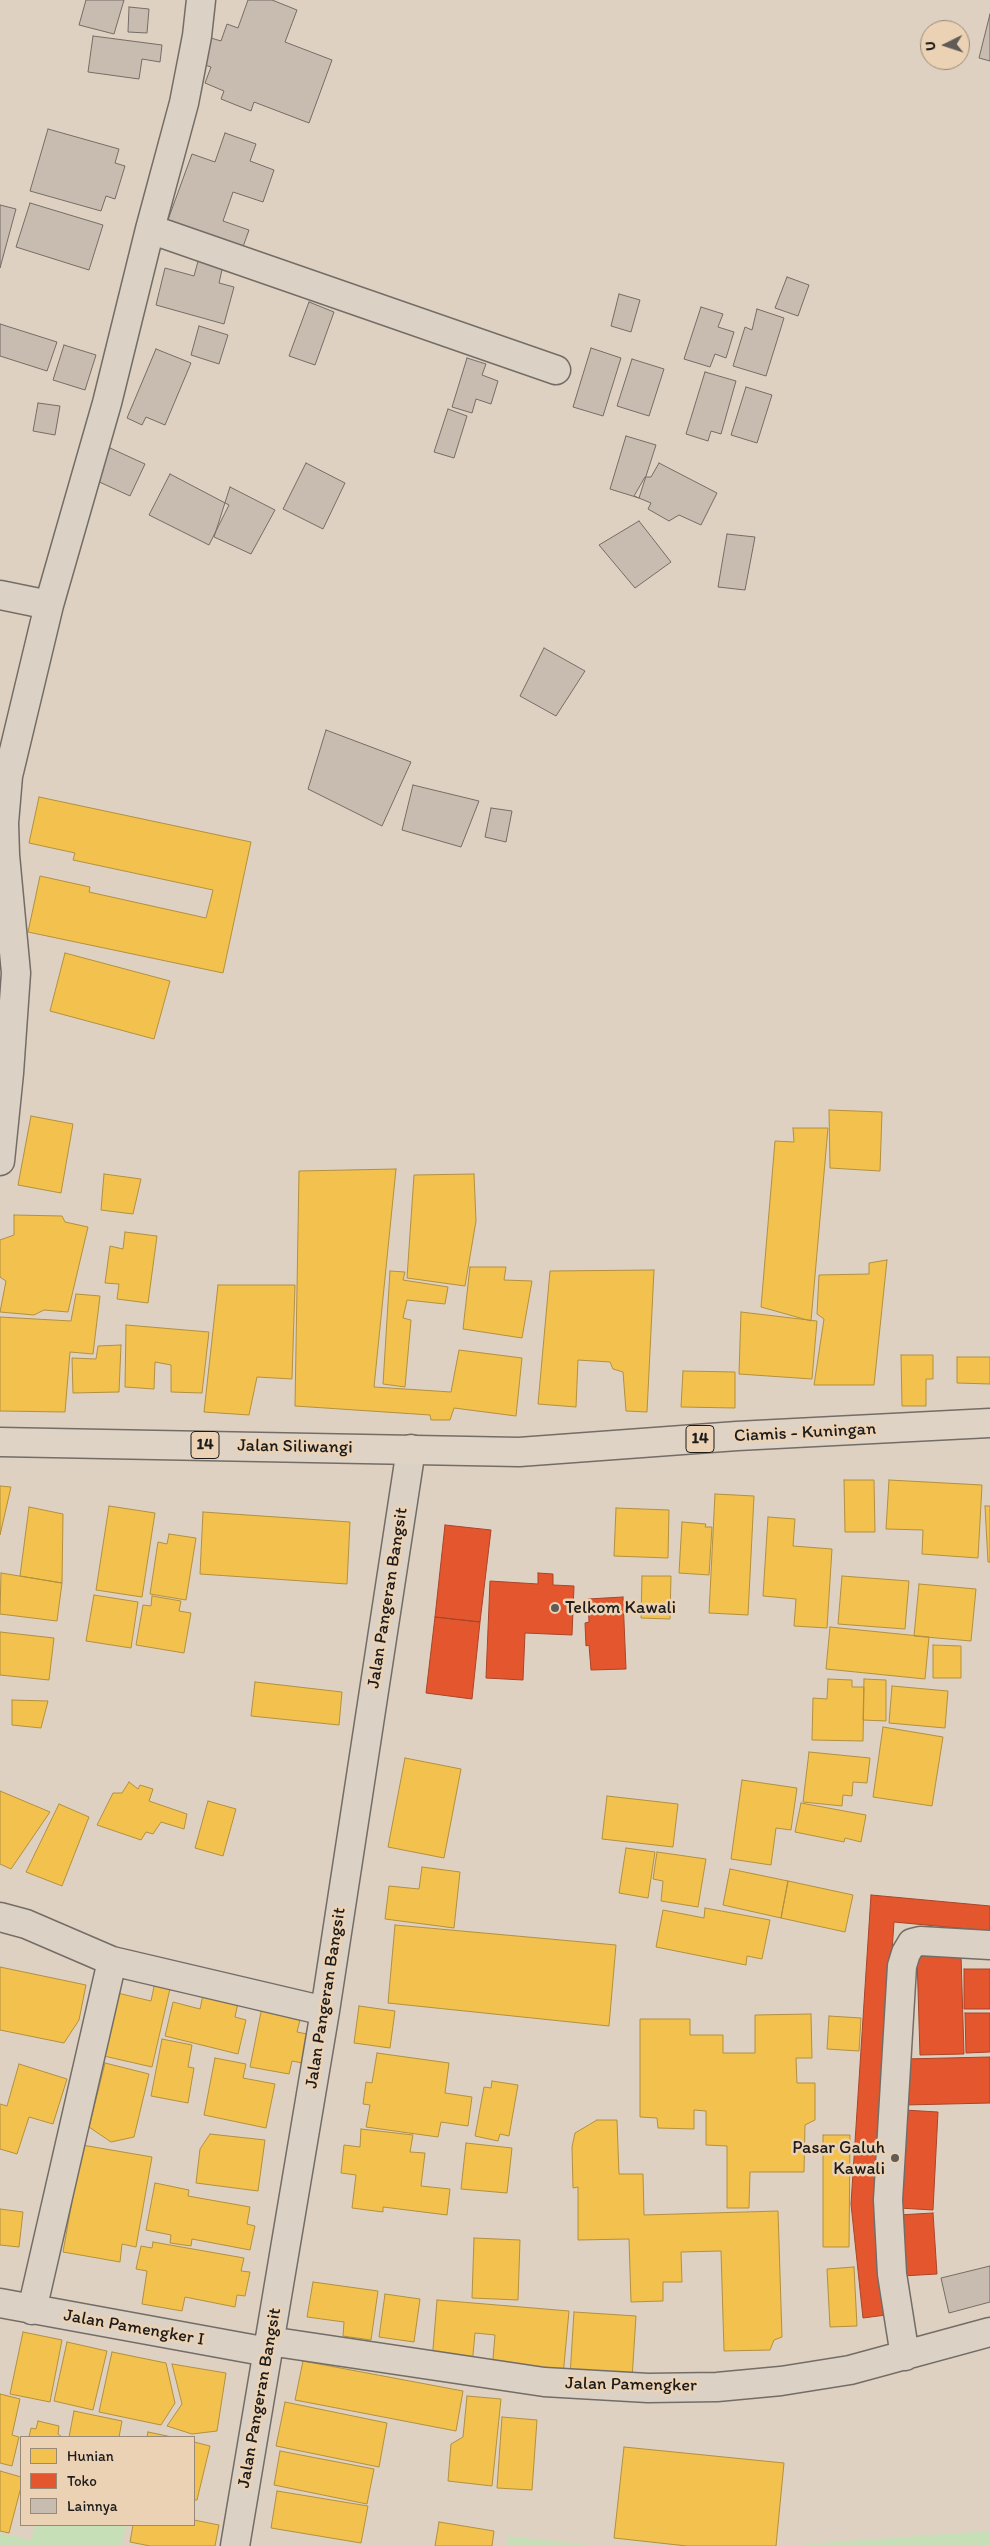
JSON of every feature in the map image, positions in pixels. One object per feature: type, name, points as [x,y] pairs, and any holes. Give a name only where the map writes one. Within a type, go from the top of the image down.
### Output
[{"type":"highway","name":"Ciamis - Kuningan","points":[[411,1449],[519,1452],[737,1436],[990,1423]]},
{"type":"highway","name":"Jalan Siliwangi","points":[[0,1442],[411,1449]]},
{"type":"street","points":[[0,1161],[7,1004],[16,973],[4,823],[8,776],[49,605],[107,403],[184,102],[198,36],[201,0]]},
{"type":"street","points":[[150,229],[556,370]]},
{"type":"street","points":[[0,595],[49,605]]},
{"type":"street","name":"Jalan Pangeran Bangsit","points":[[234,2546],[325,2011],[411,1449]]},
{"type":"street","points":[[0,1918],[26,1924],[112,1961],[325,2011]]},
{"type":"street","points":[[905,2356],[891,2266],[888,2200],[902,1966],[906,1953],[912,1943],[920,1941],[990,1945]]},
{"type":"street","points":[[32,2310],[112,1961]]},
{"type":"street","name":"Jalan Pamengker I","points":[[0,2303],[32,2310],[269,2346]]},
{"type":"street","name":"Jalan Pamengker","points":[[269,2346],[544,2382],[648,2388],[717,2387],[781,2381],[850,2370],[990,2332]]},
{"type":"green space","points":[[35,2526],[126,2526],[121,2546],[0,2546],[0,2533],[31,2540]]},
{"type":"green space","points":[[990,2531],[990,2546],[805,2546],[806,2544]]},
{"type":"green space","points":[[507,2536],[598,2546],[507,2546]]},
{"type":"building: Hunian","points":[[39,797],[251,842],[223,973],[28,932],[40,876],[90,887],[89,892],[206,918],[213,890],[73,860],[75,853],[29,843]]},
{"type":"building: Hunian","points":[[65,953],[170,981],[154,1039],[50,1011]]},
{"type":"building: Hunian","points":[[829,1110],[882,1112],[880,1171],[830,1168]]},
{"type":"building: Hunian","points":[[31,1116],[73,1124],[61,1193],[18,1185]]},
{"type":"building: Hunian","points":[[793,1128],[828,1128],[811,1321],[761,1307],[775,1141],[794,1142]]},
{"type":"building: Hunian","points":[[396,1169],[374,1387],[451,1392],[459,1350],[522,1358],[516,1416],[454,1408],[450,1420],[431,1420],[430,1415],[295,1406],[299,1171]]},
{"type":"building: Hunian","points":[[104,1174],[141,1179],[133,1214],[101,1210]]},
{"type":"building: Hunian","points":[[474,1174],[476,1221],[465,1286],[407,1278],[414,1175]]},
{"type":"building: Hunian","points":[[14,1215],[62,1216],[65,1222],[88,1227],[68,1312],[44,1310],[34,1315],[0,1312],[6,1281],[0,1277],[0,1240],[14,1235]]},
{"type":"building: Hunian","points":[[125,1232],[157,1236],[148,1303],[117,1299],[119,1284],[105,1283],[110,1246],[123,1249]]},
{"type":"building: Hunian","points":[[887,1260],[874,1385],[814,1385],[824,1319],[817,1314],[819,1275],[869,1274],[869,1263]]},
{"type":"building: Hunian","points":[[470,1267],[506,1267],[504,1280],[532,1281],[522,1338],[463,1329]]},
{"type":"building: Hunian","points":[[654,1270],[647,1412],[626,1411],[623,1372],[613,1369],[610,1362],[578,1360],[576,1407],[538,1404],[550,1271]]},
{"type":"building: Hunian","points":[[390,1271],[405,1272],[403,1280],[448,1287],[445,1304],[407,1300],[403,1318],[411,1320],[405,1387],[383,1384]]},
{"type":"building: Hunian","points":[[218,1285],[295,1285],[292,1379],[257,1377],[249,1415],[204,1412]]},
{"type":"building: Hunian","points":[[76,1294],[100,1296],[93,1354],[70,1352],[65,1412],[0,1411],[0,1317],[71,1321]]},
{"type":"building: Hunian","points":[[741,1312],[817,1321],[812,1379],[739,1374]]},
{"type":"building: Hunian","points":[[126,1325],[209,1332],[202,1393],[171,1392],[171,1365],[155,1362],[154,1389],[125,1387]]},
{"type":"building: Hunian","points":[[121,1345],[119,1392],[73,1393],[72,1358],[96,1359],[98,1346]]},
{"type":"building: Hunian","points":[[901,1355],[933,1355],[933,1379],[926,1379],[926,1406],[902,1406]]},
{"type":"building: Hunian","points":[[957,1357],[990,1357],[990,1384],[957,1383]]},
{"type":"building: Hunian","points":[[683,1371],[735,1372],[735,1408],[681,1407]]},
{"type":"building: Hunian","points":[[844,1480],[874,1480],[875,1532],[845,1532]]},
{"type":"building: Hunian","points":[[889,1480],[982,1485],[978,1558],[922,1554],[923,1530],[886,1529]]},
{"type":"building: Hunian","points":[[0,1486],[11,1487],[0,1535]]},
{"type":"building: Hunian","points":[[715,1494],[754,1496],[748,1615],[709,1613]]},
{"type":"building: Hunian","points":[[109,1506],[155,1513],[142,1597],[96,1590]]},
{"type":"building: Hunian","points":[[985,1506],[990,1506],[990,1562],[988,1562]]},
{"type":"building: Hunian","points":[[29,1507],[63,1514],[62,1583],[20,1576]]},
{"type":"building: Hunian","points":[[616,1508],[669,1510],[668,1558],[614,1556]]},
{"type":"building: Hunian","points":[[203,1512],[350,1522],[347,1584],[200,1574]]},
{"type":"building: Hunian","points":[[768,1517],[795,1519],[793,1546],[832,1549],[827,1628],[794,1626],[796,1599],[763,1596]]},
{"type":"building: Hunian","points":[[682,1522],[706,1524],[705,1527],[712,1527],[709,1575],[679,1573]]},
{"type":"building: Hunian","points":[[169,1534],[196,1538],[186,1600],[150,1594],[158,1542],[167,1544]]},
{"type":"building: Hunian","points":[[1,1573],[62,1583],[57,1621],[0,1614]]},
{"type":"building: Hunian","points":[[642,1576],[671,1576],[670,1619],[641,1618]]},
{"type":"building: Hunian","points":[[842,1576],[909,1581],[905,1629],[838,1624]]},
{"type":"building: Hunian","points":[[919,1584],[976,1589],[971,1641],[914,1636]]},
{"type":"building: Hunian","points":[[94,1595],[138,1602],[131,1648],[86,1641]]},
{"type":"building: Hunian","points":[[152,1596],[181,1601],[179,1611],[191,1613],[184,1653],[136,1645],[143,1605],[151,1606]]},
{"type":"building: Hunian","points":[[830,1627],[929,1637],[925,1679],[826,1669]]},
{"type":"building: Hunian","points":[[0,1632],[54,1638],[49,1680],[0,1675]]},
{"type":"building: Hunian","points":[[933,1645],[961,1646],[961,1678],[933,1678]]},
{"type":"building: Hunian","points":[[828,1679],[852,1680],[852,1687],[864,1687],[863,1741],[812,1740],[813,1698],[827,1699]]},
{"type":"building: Hunian","points":[[864,1679],[886,1680],[886,1721],[863,1720]]},
{"type":"building: Hunian","points":[[255,1682],[342,1692],[339,1725],[251,1716]]},
{"type":"building: Hunian","points":[[892,1686],[948,1691],[945,1728],[889,1723]]},
{"type":"building: Hunian","points":[[12,1700],[48,1701],[41,1728],[12,1725]]},
{"type":"building: Hunian","points":[[883,1727],[943,1737],[932,1806],[873,1797]]},
{"type":"building: Hunian","points":[[809,1752],[870,1758],[867,1783],[853,1782],[852,1796],[843,1795],[842,1806],[803,1802]]},
{"type":"building: Hunian","points":[[405,1758],[461,1769],[444,1858],[388,1847]]},
{"type":"building: Hunian","points":[[742,1780],[797,1788],[791,1830],[776,1828],[771,1865],[731,1859]]},
{"type":"building: Hunian","points":[[129,1782],[138,1789],[140,1785],[153,1789],[149,1801],[187,1814],[184,1829],[161,1822],[153,1834],[146,1832],[141,1840],[97,1825],[113,1793],[122,1793]]},
{"type":"building: Hunian","points":[[0,1791],[50,1812],[11,1869],[0,1864]]},
{"type":"building: Hunian","points":[[607,1796],[678,1804],[673,1847],[602,1839]]},
{"type":"building: Hunian","points":[[208,1801],[236,1809],[223,1856],[195,1848]]},
{"type":"building: Hunian","points":[[801,1803],[866,1815],[861,1842],[845,1838],[844,1842],[795,1832]]},
{"type":"building: Hunian","points":[[59,1804],[89,1817],[62,1886],[26,1872]]},
{"type":"building: Hunian","points":[[626,1848],[655,1852],[648,1898],[619,1893]]},
{"type":"building: Hunian","points":[[657,1852],[706,1859],[698,1907],[661,1901],[663,1881],[653,1879]]},
{"type":"building: Hunian","points":[[422,1867],[460,1872],[454,1928],[385,1919],[389,1886],[419,1889]]},
{"type":"building: Hunian","points":[[730,1869],[788,1881],[781,1918],[723,1905]]},
{"type":"building: Hunian","points":[[788,1881],[853,1895],[845,1932],[781,1918]]},
{"type":"building: Hunian","points":[[705,1908],[770,1920],[762,1959],[747,1956],[746,1965],[656,1947],[663,1910],[704,1918]]},
{"type":"building: Hunian","points":[[395,1925],[616,1945],[609,2026],[388,2003]]},
{"type":"building: Hunian","points":[[0,1967],[86,1985],[79,2020],[64,2043],[0,2030]]},
{"type":"building: Hunian","points":[[156,1977],[172,1980],[152,2067],[95,2054],[109,1991],[151,2001]]},
{"type":"building: Hunian","points":[[203,1995],[238,2003],[235,2017],[246,2020],[238,2054],[165,2036],[173,2002],[200,2009]]},
{"type":"building: Hunian","points":[[263,2002],[292,2008],[290,2018],[300,2020],[297,2032],[307,2034],[302,2063],[292,2061],[289,2074],[250,2067]]},
{"type":"building: Hunian","points":[[359,2006],[395,2011],[390,2048],[354,2043]]},
{"type":"building: Hunian","points":[[811,2014],[812,2058],[796,2058],[797,2083],[815,2083],[815,2120],[805,2125],[804,2172],[750,2172],[749,2208],[727,2208],[727,2146],[706,2145],[706,2111],[694,2110],[694,2129],[658,2128],[657,2118],[640,2117],[640,2019],[690,2019],[690,2035],[723,2035],[723,2053],[755,2053],[755,2015]]},
{"type":"building: Hunian","points":[[829,2016],[861,2018],[859,2051],[827,2049]]},
{"type":"building: Hunian","points":[[162,2039],[192,2045],[188,2067],[194,2068],[188,2103],[151,2096]]},
{"type":"building: Hunian","points":[[377,2053],[449,2063],[445,2093],[472,2097],[468,2126],[441,2122],[438,2137],[366,2127],[370,2105],[363,2104],[366,2082],[372,2083]]},
{"type":"building: Hunian","points":[[215,2058],[246,2064],[243,2078],[275,2084],[266,2128],[204,2115]]},
{"type":"building: Hunian","points":[[105,2063],[149,2074],[134,2137],[111,2142],[89,2127]]},
{"type":"building: Hunian","points":[[19,2064],[67,2079],[53,2124],[29,2117],[17,2154],[0,2149],[0,2104],[7,2106]]},
{"type":"building: Hunian","points":[[492,2081],[518,2085],[509,2136],[500,2134],[498,2141],[475,2136],[484,2087],[491,2088]]},
{"type":"building: Hunian","points":[[597,2120],[617,2120],[619,2174],[643,2174],[644,2215],[778,2211],[782,2337],[774,2340],[770,2350],[724,2351],[721,2251],[681,2252],[682,2282],[663,2282],[663,2301],[631,2302],[629,2239],[578,2240],[578,2187],[573,2188],[572,2147],[575,2133]]},
{"type":"building: Hunian","points":[[361,2129],[413,2135],[410,2152],[425,2153],[421,2186],[450,2189],[447,2215],[383,2207],[383,2212],[352,2208],[356,2175],[341,2173],[344,2145],[360,2147]]},
{"type":"building: Hunian","points":[[210,2134],[265,2140],[258,2191],[196,2183],[200,2149]]},
{"type":"building: Hunian","points":[[823,2135],[850,2135],[849,2247],[823,2247]]},
{"type":"building: Hunian","points":[[466,2143],[512,2148],[507,2193],[461,2189]]},
{"type":"building: Hunian","points":[[82,2145],[152,2157],[136,2247],[122,2244],[120,2262],[63,2252]]},
{"type":"building: Hunian","points":[[155,2183],[189,2190],[188,2196],[250,2207],[247,2224],[255,2226],[250,2250],[192,2239],[191,2246],[170,2243],[171,2235],[146,2230]]},
{"type":"building: Hunian","points":[[0,2209],[23,2212],[19,2247],[0,2245]]},
{"type":"building: Hunian","points":[[474,2238],[520,2240],[518,2300],[472,2298]]},
{"type":"building: Hunian","points":[[153,2242],[244,2258],[241,2271],[250,2272],[245,2296],[237,2295],[235,2307],[185,2297],[182,2311],[142,2304],[147,2271],[136,2269],[141,2246],[152,2248]]},
{"type":"building: Hunian","points":[[854,2267],[857,2326],[830,2327],[827,2269]]},
{"type":"building: Hunian","points":[[313,2282],[378,2291],[371,2340],[343,2336],[344,2322],[307,2317]]},
{"type":"building: Hunian","points":[[385,2294],[420,2299],[414,2342],[379,2337]]},
{"type":"building: Hunian","points":[[437,2300],[569,2311],[563,2376],[492,2370],[495,2335],[475,2333],[472,2365],[432,2361]]},
{"type":"building: Hunian","points":[[574,2312],[636,2316],[632,2379],[570,2376]]},
{"type":"building: Hunian","points":[[23,2332],[62,2340],[50,2402],[10,2394]]},
{"type":"building: Hunian","points":[[67,2342],[107,2351],[93,2410],[54,2401]]},
{"type":"building: Hunian","points":[[112,2352],[166,2363],[175,2403],[161,2425],[99,2412]]},
{"type":"building: Hunian","points":[[303,2361],[463,2391],[456,2431],[295,2400]]},
{"type":"building: Hunian","points":[[172,2364],[226,2373],[217,2431],[192,2434],[167,2426],[182,2404]]},
{"type":"building: Hunian","points":[[0,2394],[20,2399],[12,2435],[19,2437],[12,2466],[0,2463]]},
{"type":"building: Hunian","points":[[467,2396],[501,2399],[492,2486],[448,2481],[451,2444],[463,2437]]},
{"type":"building: Hunian","points":[[285,2402],[387,2423],[379,2467],[276,2446]]},
{"type":"building: Hunian","points":[[74,2411],[122,2421],[119,2436],[69,2436]]},
{"type":"building: Hunian","points":[[502,2417],[537,2420],[532,2490],[497,2488]]},
{"type":"building: Hunian","points":[[38,2421],[59,2426],[58,2434],[61,2436],[29,2436],[31,2428],[36,2429]]},
{"type":"building: Hunian","points":[[148,2432],[167,2436],[147,2436]]},
{"type":"building: Hunian","points":[[195,2442],[210,2446],[197,2500],[195,2500]]},
{"type":"building: Hunian","points":[[624,2447],[784,2463],[776,2546],[687,2546],[614,2538]]},
{"type":"building: Hunian","points":[[280,2451],[374,2469],[367,2504],[274,2485]]},
{"type":"building: Hunian","points":[[0,2471],[20,2477],[20,2491],[9,2533],[0,2531]]},
{"type":"building: Hunian","points":[[277,2491],[368,2506],[361,2543],[271,2528]]},
{"type":"building: Hunian","points":[[195,2520],[219,2525],[215,2546],[150,2546],[130,2542],[133,2526],[195,2526]]},
{"type":"building: Hunian","points":[[439,2522],[494,2531],[492,2546],[435,2546]]},
{"type":"building: Toko","points":[[445,1525],[491,1530],[480,1622],[435,1617]]},
{"type":"building: Toko","points":[[538,1573],[553,1574],[553,1585],[574,1586],[572,1635],[525,1633],[523,1680],[486,1678],[490,1581],[538,1584]]},
{"type":"building: Toko","points":[[623,1597],[626,1669],[591,1670],[589,1645],[586,1646],[585,1623],[589,1622],[588,1599]]},
{"type":"building: Toko","points":[[435,1617],[480,1622],[472,1699],[426,1693]]},
{"type":"building: Toko","points":[[871,1895],[990,1906],[990,1931],[894,1922],[875,2203],[886,2315],[863,2318],[851,2204]]},
{"type":"building: Toko","points":[[961,1955],[964,2054],[920,2055],[917,1956]]},
{"type":"building: Toko","points":[[964,1969],[990,1969],[990,2009],[964,2009]]},
{"type":"building: Toko","points":[[965,2013],[990,2013],[990,2052],[966,2053]]},
{"type":"building: Toko","points":[[990,2057],[990,2103],[905,2105],[904,2059]]},
{"type":"building: Toko","points":[[904,2110],[938,2112],[933,2210],[899,2208]]},
{"type":"building: Toko","points":[[933,2213],[937,2274],[902,2276],[898,2215]]},
{"type":"building: Lainnya","points":[[86,0],[124,0],[114,34],[79,25]]},
{"type":"building: Lainnya","points":[[248,0],[272,0],[297,10],[285,42],[332,60],[309,123],[254,102],[251,111],[221,99],[224,91],[205,83],[211,67],[202,64],[211,38],[221,41],[227,24],[238,28]]},
{"type":"building: Lainnya","points":[[129,7],[149,9],[147,33],[128,32]]},
{"type":"building: Lainnya","points":[[990,14],[990,61],[979,58]]},
{"type":"building: Lainnya","points":[[93,36],[162,45],[160,62],[142,59],[139,79],[88,72]]},
{"type":"building: Lainnya","points":[[48,129],[119,149],[115,163],[125,166],[115,199],[106,196],[101,211],[30,191]]},
{"type":"building: Lainnya","points":[[225,133],[256,144],[250,161],[274,170],[263,202],[233,192],[223,221],[249,230],[240,255],[165,228],[192,154],[215,162]]},
{"type":"building: Lainnya","points":[[30,203],[103,225],[89,270],[16,247]]},
{"type":"building: Lainnya","points":[[0,205],[16,209],[0,268]]},
{"type":"building: Lainnya","points":[[200,254],[224,261],[219,283],[234,287],[224,324],[156,305],[165,268],[194,276]]},
{"type":"building: Lainnya","points":[[787,277],[809,285],[798,316],[775,308]]},
{"type":"building: Lainnya","points":[[619,294],[640,300],[631,332],[611,326]]},
{"type":"building: Lainnya","points":[[309,302],[334,312],[315,365],[289,356]]},
{"type":"building: Lainnya","points":[[701,307],[723,314],[718,327],[734,332],[726,358],[715,354],[710,367],[684,359]]},
{"type":"building: Lainnya","points":[[757,309],[784,318],[766,376],[733,366],[745,327],[752,330]]},
{"type":"building: Lainnya","points":[[0,324],[57,342],[47,371],[0,356]]},
{"type":"building: Lainnya","points":[[199,326],[228,335],[219,364],[191,355]]},
{"type":"building: Lainnya","points":[[64,345],[96,355],[85,390],[53,380]]},
{"type":"building: Lainnya","points":[[591,348],[621,358],[603,416],[573,407]]},
{"type":"building: Lainnya","points":[[156,349],[191,363],[165,425],[146,417],[142,425],[127,418]]},
{"type":"building: Lainnya","points":[[467,358],[486,364],[482,375],[498,381],[491,404],[476,399],[472,413],[452,407]]},
{"type":"building: Lainnya","points":[[632,359],[664,369],[649,416],[617,406]]},
{"type":"building: Lainnya","points":[[705,372],[736,381],[721,434],[711,431],[708,441],[686,434]]},
{"type":"building: Lainnya","points":[[746,387],[772,395],[757,443],[731,435]]},
{"type":"building: Lainnya","points":[[38,403],[60,406],[55,435],[33,431]]},
{"type":"building: Lainnya","points":[[448,409],[467,416],[454,458],[434,452]]},
{"type":"building: Lainnya","points":[[626,436],[656,445],[639,498],[610,489]]},
{"type":"building: Lainnya","points":[[110,448],[145,464],[130,496],[95,480]]},
{"type":"building: Lainnya","points":[[306,463],[345,483],[323,529],[283,509]]},
{"type":"building: Lainnya","points":[[659,463],[717,493],[701,525],[679,515],[669,521],[648,509],[651,503],[634,496],[645,477],[651,477]]},
{"type":"building: Lainnya","points":[[170,474],[229,505],[209,545],[149,515]]},
{"type":"building: Lainnya","points":[[230,487],[275,510],[251,554],[214,537]]},
{"type":"building: Lainnya","points":[[639,521],[671,562],[635,588],[599,545]]},
{"type":"building: Lainnya","points":[[727,534],[755,537],[745,590],[718,587]]},
{"type":"building: Lainnya","points":[[544,648],[585,671],[556,716],[520,696]]},
{"type":"building: Lainnya","points":[[326,730],[411,762],[382,826],[308,789]]},
{"type":"building: Lainnya","points":[[413,785],[479,801],[461,847],[402,830]]},
{"type":"building: Lainnya","points":[[491,808],[512,811],[506,842],[485,837]]},
{"type":"building: Lainnya","points":[[990,2266],[990,2302],[949,2313],[941,2278]]},
{"type":"place","name":"Telkom Kawali","points":[[555,1608]]},
{"type":"place","name":"Pasar Galuh Kawali","points":[[895,2158]]}]
